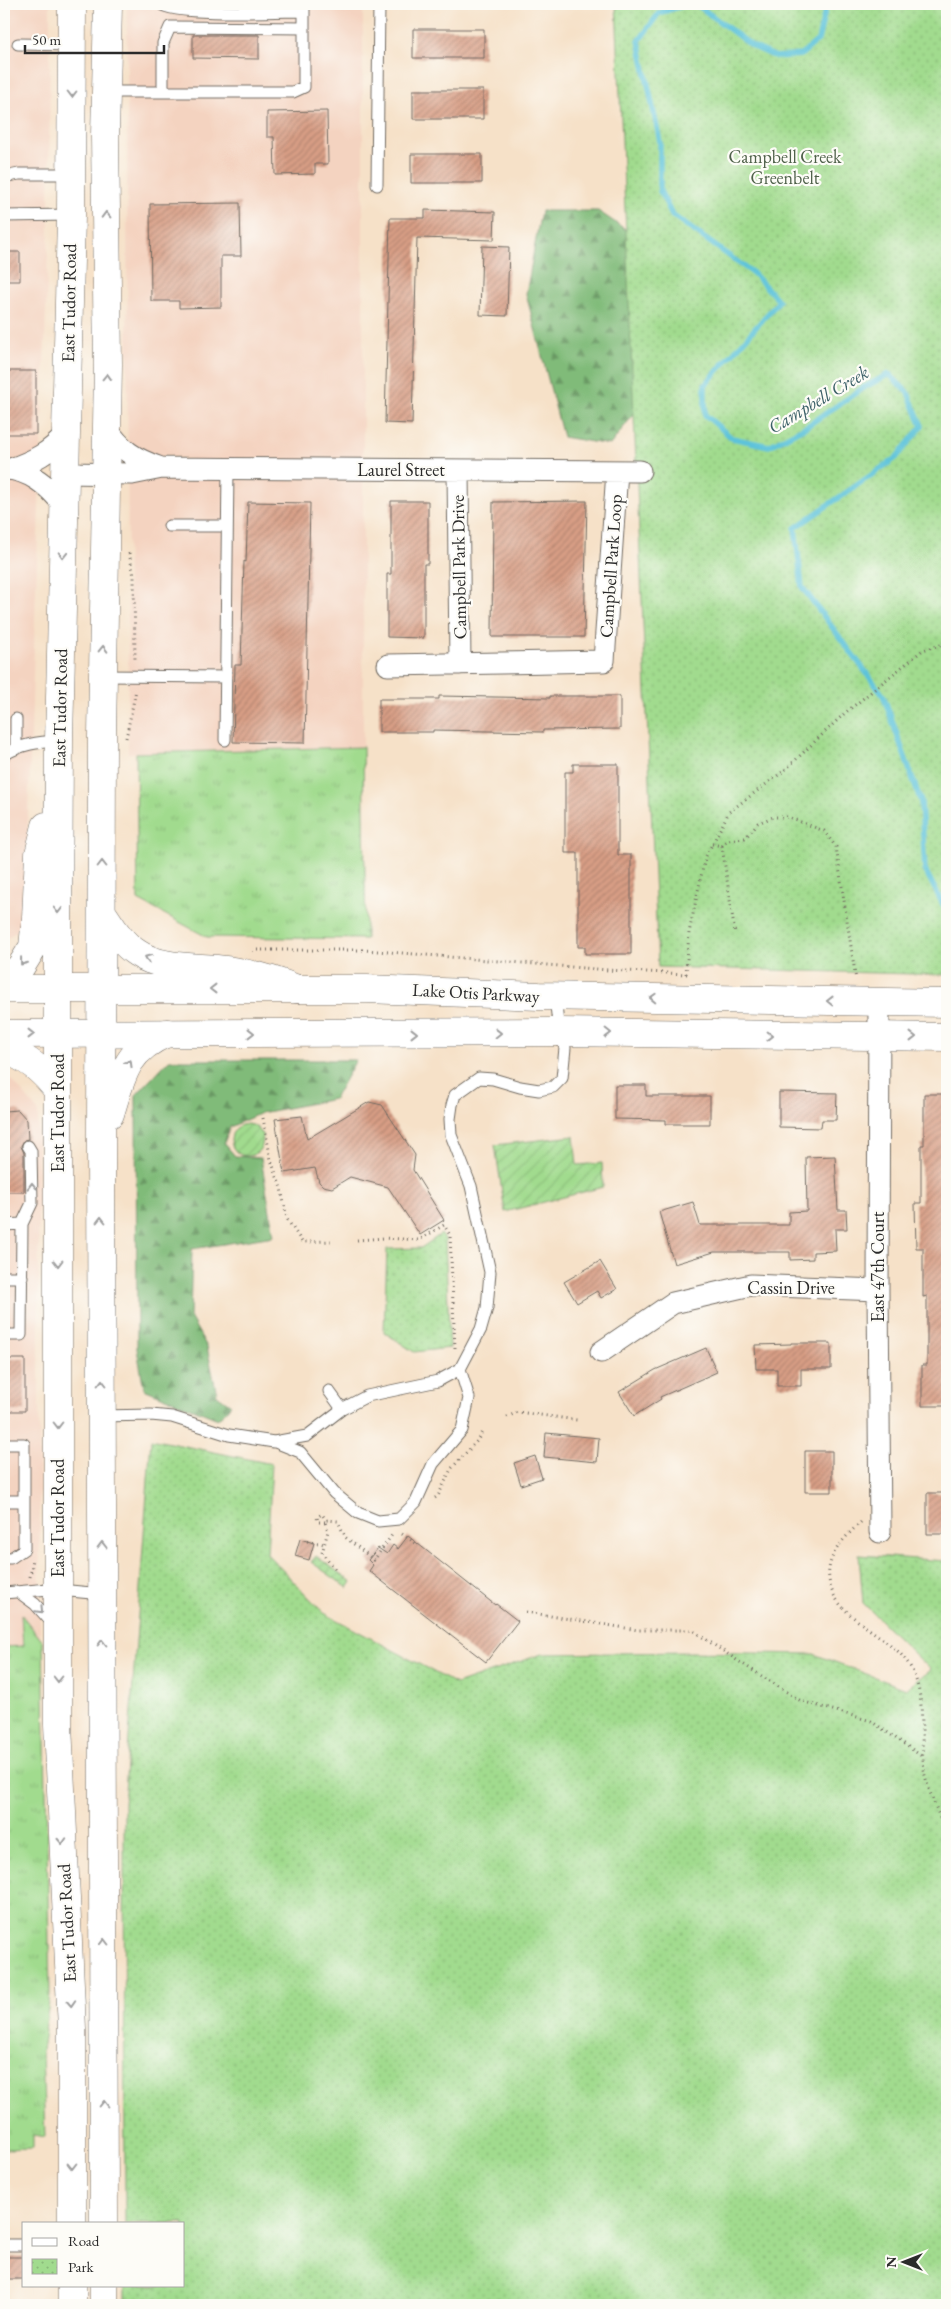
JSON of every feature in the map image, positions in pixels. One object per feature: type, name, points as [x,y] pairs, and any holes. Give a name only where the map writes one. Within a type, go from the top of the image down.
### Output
[{"type":"main road","name":"East Tudor Road","points":[[72,4],[71,216],[58,778],[59,1766],[72,2036],[72,2222]]},
{"type":"main road","name":"East Tudor Road","points":[[104,2222],[101,1142],[105,426],[108,364],[106,92],[108,4]]},
{"type":"main road","points":[[4,979],[20,968],[32,947],[36,918],[39,854],[58,778]]},
{"type":"main road","points":[[102,912],[125,943],[137,954],[148,959],[171,964],[248,973],[279,981],[297,989]]},
{"type":"main road","name":"Lake Otis Parkway","points":[[4,989],[367,989],[555,997],[947,1003]]},
{"type":"main road","name":"Lake Otis Parkway","points":[[4,1034],[559,1032],[947,1037]]},
{"type":"main road","points":[[101,1142],[119,1085],[129,1061],[144,1044],[167,1033]]},
{"type":"main road","points":[[4,1050],[35,1066],[48,1077],[58,1091]]},
{"type":"main road","points":[[72,2286],[72,2305]]},
{"type":"main road","points":[[104,2286],[104,2305]]},
{"type":"street","name":"Laurel Street","points":[[105,426],[130,455],[162,468]]},
{"type":"street","points":[[7,469],[36,460],[55,448],[66,434]]},
{"type":"street","name":"Laurel Street","points":[[65,473],[132,474],[162,468],[640,471]]},
{"type":"street","points":[[7,469],[43,483],[64,506]]},
{"type":"street","name":"Campbell Park Drive","points":[[458,470],[460,664]]},
{"type":"street","name":"Campbell Park Loop","points":[[460,664],[604,660],[617,471]]},
{"type":"street","points":[[388,666],[460,664]]},
{"type":"street","name":"East 47th Court","points":[[879,1002],[878,1290],[880,1532]]},
{"type":"street","name":"Cassin Drive","points":[[601,1352],[673,1303],[751,1285],[878,1290]]},
{"type":"lane","points":[[106,92],[293,92],[304,87],[304,7],[254,11],[183,10],[166,8],[162,4]]},
{"type":"lane","points":[[377,185],[379,4]]},
{"type":"lane","points":[[164,92],[163,43],[170,27],[304,28]]},
{"type":"lane","points":[[18,44],[72,45]]},
{"type":"lane","points":[[4,177],[19,174],[71,174]]},
{"type":"lane","points":[[4,216],[71,216]]},
{"type":"lane","points":[[225,740],[228,469]]},
{"type":"lane","points":[[169,526],[227,526]]},
{"type":"lane","points":[[103,676],[226,677]]},
{"type":"lane","points":[[16,719],[16,747]]},
{"type":"lane","points":[[4,756],[16,747],[37,742],[59,741]]},
{"type":"lane","points":[[274,1442],[306,1436],[342,1409],[367,1396],[438,1381],[458,1370],[481,1329],[487,1308],[490,1272],[471,1186],[451,1134],[450,1119],[452,1105],[455,1095],[479,1078],[493,1079],[539,1090],[553,1087],[562,1078],[565,1048],[559,1032],[555,997]]},
{"type":"lane","points":[[4,1335],[21,1335],[22,1224],[32,1203],[31,1151],[28,1146]]},
{"type":"lane","points":[[4,1224],[22,1224]]},
{"type":"lane","points":[[4,1277],[22,1277]]},
{"type":"lane","points":[[102,1416],[172,1417],[229,1435],[274,1442],[300,1452],[334,1493],[358,1513],[378,1521],[399,1519],[416,1502],[433,1464],[462,1430],[469,1398],[458,1370]]},
{"type":"lane","points":[[329,1391],[342,1409]]},
{"type":"lane","points":[[4,1444],[24,1444],[24,1550],[11,1558],[4,1558]]},
{"type":"lane","points":[[4,1500],[24,1501]]},
{"type":"lane","points":[[4,1593],[58,1590],[102,1594]]},
{"type":"lane","points":[[20,1593],[35,1604],[58,1630]]},
{"type":"lane","points":[[4,2245],[22,2245]]},
{"type":"path","points":[[125,740],[136,697],[134,576],[128,548]]},
{"type":"path","points":[[686,974],[689,933],[705,858],[729,812],[785,770],[845,714],[922,650],[947,643]]},
{"type":"path","points":[[735,934],[722,846],[727,840],[745,838],[758,823],[773,817],[788,817],[824,831],[836,847],[857,985]]},
{"type":"path","points":[[712,844],[722,846]]},
{"type":"path","points":[[250,950],[365,950],[608,970],[696,975]]},
{"type":"path","points":[[263,1118],[271,1160],[281,1188],[287,1219],[302,1242],[331,1242]]},
{"type":"path","points":[[357,1240],[384,1238],[419,1240],[444,1225],[450,1235],[458,1370]]},
{"type":"path","points":[[507,1417],[518,1412],[577,1420]]},
{"type":"path","points":[[432,1499],[438,1496],[455,1464],[477,1441],[483,1430]]},
{"type":"path","points":[[880,1509],[863,1520],[838,1545],[831,1559],[829,1580],[834,1596],[845,1610],[899,1651],[909,1665],[918,1686],[922,1757],[926,1778],[947,1836]]},
{"type":"path","points":[[335,1568],[324,1558],[322,1553],[328,1531],[326,1521],[338,1521],[344,1537],[374,1560],[393,1533],[405,1535],[418,1545]]},
{"type":"path","points":[[307,1541],[324,1544]]},
{"type":"path","points":[[526,1612],[638,1630],[692,1630],[801,1701],[871,1721],[922,1757]]},
{"type":"shaded area","points":[[4,4],[50,4],[49,224],[27,844],[20,928],[4,941]]},
{"type":"shaded area","points":[[127,4],[363,4],[363,747],[128,753]]},
{"type":"shaded area","points":[[4,1071],[38,1111],[40,1653],[4,1652]]},
{"type":"green space","name":"Campbell Creek Greenbelt","points":[[616,4],[947,4],[947,975],[658,967]]},
{"type":"green space","points":[[541,211],[598,211],[646,243],[671,366],[610,445],[563,437],[526,294]]},
{"type":"green space","points":[[363,747],[366,939],[207,937],[138,900],[136,753]]},
{"type":"green space","points":[[169,1060],[356,1060],[334,1099],[261,1113],[230,1127],[224,1143],[235,1156],[261,1158],[274,1236],[192,1249],[190,1317],[207,1347],[217,1395],[231,1405],[218,1419],[144,1389],[137,1349],[136,1095]]},
{"type":"green space","points":[[247,1124],[253,1125],[258,1129],[262,1134],[262,1146],[258,1151],[253,1155],[247,1156],[241,1155],[236,1151],[232,1146],[231,1140],[232,1134],[236,1129],[241,1125]]},
{"type":"green space","points":[[574,1136],[577,1165],[602,1163],[603,1187],[505,1212],[495,1145]]},
{"type":"green space","points":[[441,1234],[445,1239],[450,1348],[414,1352],[384,1332],[387,1249],[421,1248]]},
{"type":"green space","points":[[151,1439],[272,1464],[267,1554],[324,1613],[456,1684],[542,1654],[690,1652],[814,1654],[906,1689],[931,1670],[863,1603],[859,1555],[947,1561],[947,2305],[125,2305],[125,2286],[185,2286],[185,2222],[125,2222],[124,1804]]},
{"type":"green space","points":[[316,1556],[352,1582],[348,1588],[311,1562]]},
{"type":"green space","points":[[21,1614],[43,1642],[50,1995],[42,2051],[45,2137],[33,2135],[33,2148],[4,2149],[4,1647],[23,1646]]},
{"type":"building","points":[[413,29],[484,29],[484,58],[413,58]]},
{"type":"building","points":[[193,35],[259,35],[259,59],[193,58]]},
{"type":"building","points":[[413,90],[483,90],[483,119],[413,119]]},
{"type":"building","points":[[327,111],[328,164],[315,164],[315,174],[275,175],[274,137],[267,137],[267,112]]},
{"type":"building","points":[[411,154],[482,154],[482,183],[411,183]]},
{"type":"building","points":[[240,203],[241,256],[221,256],[221,307],[179,308],[179,301],[151,301],[150,204]]},
{"type":"building","points":[[425,210],[495,212],[494,240],[417,238],[412,424],[385,423],[390,218],[425,218]]},
{"type":"building","points":[[482,246],[509,247],[507,316],[480,315]]},
{"type":"building","points":[[4,252],[20,252],[20,281],[4,281]]},
{"type":"building","points":[[4,371],[36,371],[36,434],[4,434]]},
{"type":"building","points":[[391,501],[428,501],[428,564],[424,564],[424,638],[387,637],[387,574],[391,574]]},
{"type":"building","points":[[587,501],[584,637],[492,637],[493,502]]},
{"type":"building","points":[[248,502],[310,503],[305,743],[233,742],[235,665],[241,665]]},
{"type":"building","points":[[439,696],[550,698],[550,696],[620,696],[620,729],[543,730],[543,732],[433,730],[433,732],[379,732],[379,699],[439,699]]},
{"type":"building","points":[[573,764],[618,764],[618,855],[631,855],[631,954],[585,954],[585,947],[578,947],[578,853],[565,853],[565,772],[573,772]]},
{"type":"building","points":[[615,1085],[646,1085],[646,1096],[710,1096],[710,1124],[666,1124],[666,1120],[615,1119]]},
{"type":"building","points":[[779,1092],[837,1093],[836,1120],[822,1120],[821,1128],[779,1127]]},
{"type":"building","points":[[924,1094],[947,1094],[947,1296],[944,1296],[944,1365],[947,1365],[947,1406],[922,1406],[922,1365],[927,1365],[927,1296],[923,1297],[923,1248],[916,1248],[915,1203],[921,1203],[921,1145],[924,1145]]},
{"type":"building","points":[[369,1102],[382,1105],[415,1155],[413,1170],[444,1220],[420,1235],[388,1187],[350,1177],[332,1188],[323,1186],[319,1182],[315,1168],[284,1173],[275,1119],[302,1116],[307,1139]]},
{"type":"building","points":[[18,1110],[27,1120],[28,1139],[24,1140],[21,1146],[24,1153],[24,1192],[4,1192],[4,1111]]},
{"type":"building","points":[[835,1156],[838,1210],[846,1210],[847,1229],[835,1229],[836,1251],[813,1252],[813,1259],[790,1260],[790,1252],[714,1252],[674,1264],[659,1212],[693,1202],[700,1225],[789,1225],[789,1212],[807,1211],[806,1157]]},
{"type":"building","points":[[600,1261],[617,1289],[601,1298],[597,1291],[577,1303],[564,1282]]},
{"type":"building","points":[[831,1343],[831,1369],[801,1369],[801,1386],[777,1386],[777,1369],[756,1369],[755,1345]]},
{"type":"building","points":[[706,1348],[717,1372],[660,1397],[661,1399],[634,1416],[619,1392],[655,1370]]},
{"type":"building","points":[[4,1359],[25,1359],[25,1411],[4,1411]]},
{"type":"building","points":[[546,1433],[599,1438],[597,1462],[544,1457]]},
{"type":"building","points":[[805,1451],[832,1451],[832,1492],[805,1492]]},
{"type":"building","points":[[535,1456],[542,1478],[521,1485],[514,1463]]},
{"type":"building","points":[[927,1493],[947,1493],[947,1534],[927,1534]]},
{"type":"building","points":[[408,1536],[518,1621],[486,1662],[369,1571],[373,1565],[368,1560],[378,1548],[387,1554],[393,1545],[398,1549]]},
{"type":"building","points":[[300,1539],[314,1543],[309,1560],[295,1556]]},
{"type":"building","points":[[4,2257],[22,2257],[22,2279],[4,2279]]},
{"type":"waterway","name":"Campbell Creek","points":[[688,4],[659,13],[639,41],[660,142],[660,191],[672,215],[753,273],[779,301],[705,385],[705,415],[732,438],[769,446],[807,426],[863,388],[889,374],[908,393],[922,426],[896,458],[795,528],[802,587],[883,695],[921,802],[925,870],[947,912]]},
{"type":"waterway","name":"Campbell Creek","points":[[696,4],[752,46],[776,57],[801,55],[818,40],[825,11],[818,4]]}]
